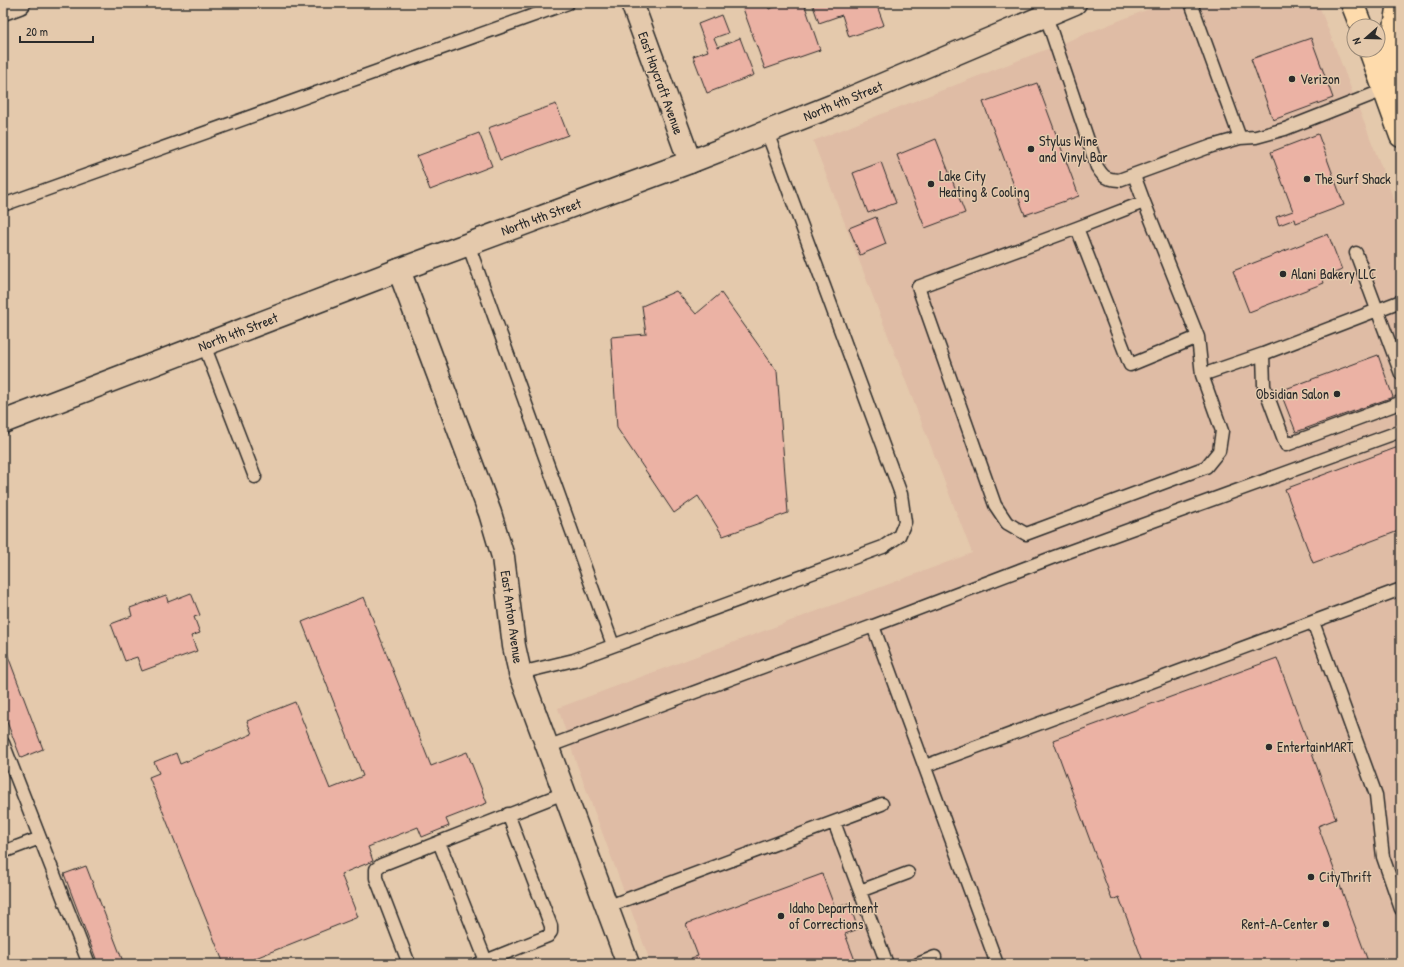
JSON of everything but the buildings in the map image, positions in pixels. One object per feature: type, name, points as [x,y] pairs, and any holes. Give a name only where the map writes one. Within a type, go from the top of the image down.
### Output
[{"type":"main road","points":[[3,9],[19,3]]},
{"type":"main road","name":"East Haycraft Avenue","points":[[632,3],[690,162]]},
{"type":"main road","name":"North 4th Street","points":[[3,422],[399,270],[767,132],[1075,3]]},
{"type":"main road","points":[[1352,3],[1358,18]]},
{"type":"main road","points":[[1384,90],[1399,3]]},
{"type":"main road","points":[[1373,58],[1401,136]]},
{"type":"main road","name":"East Anton Avenue","points":[[399,270],[490,513],[503,557],[514,646],[520,673],[628,964]]},
{"type":"lane","points":[[3,205],[568,3]]},
{"type":"lane","points":[[1190,3],[1240,138]]},
{"type":"lane","points":[[1046,16],[1097,166],[1102,175],[1108,179],[1119,180],[1212,146],[1240,138],[1256,137],[1285,129],[1384,90]]},
{"type":"lane","points":[[520,673],[574,660],[883,547],[899,536],[905,522],[901,494],[767,132]]},
{"type":"lane","points":[[1134,175],[1198,337],[1202,375],[1222,431],[1219,451],[1206,467],[1026,534],[1008,523],[995,505],[918,287],[1144,202]]},
{"type":"lane","points":[[1077,228],[1130,365],[1198,337]]},
{"type":"lane","points":[[468,244],[614,645]]},
{"type":"lane","points":[[1356,254],[1401,374]]},
{"type":"lane","points":[[1202,375],[1263,354],[1401,301]]},
{"type":"lane","points":[[204,345],[255,477]]},
{"type":"lane","points":[[1263,354],[1264,386],[1286,445],[1397,404],[1401,401]]},
{"type":"lane","points":[[547,747],[1054,557],[1401,431]]},
{"type":"lane","points":[[925,766],[1401,589]]},
{"type":"lane","points":[[1313,622],[1376,795],[1383,857],[1401,909]]},
{"type":"lane","points":[[873,626],[997,964]]},
{"type":"lane","points":[[3,743],[88,964]]},
{"type":"lane","points":[[409,964],[375,874],[376,869],[381,865],[564,793]]},
{"type":"lane","points":[[606,907],[882,804]]},
{"type":"lane","points":[[439,842],[482,962],[548,936],[552,932],[551,926],[508,814]]},
{"type":"lane","points":[[834,822],[887,964]]},
{"type":"lane","points":[[3,852],[40,838]]},
{"type":"lane","points":[[860,891],[908,873]]},
{"type":"lane","points":[[918,964],[935,957]]},
{"type":"shaded area","points":[[1164,3],[1318,3],[1401,218],[1401,964],[651,964],[576,762],[558,708],[972,553],[813,141]]},
{"type":"place","name":"Verizon","points":[[1292,79]]},
{"type":"place","name":"Stylus Wine and Vinyl Bar","points":[[1031,149]]},
{"type":"place","name":"The Surf Shack","points":[[1307,179]]},
{"type":"place","name":"Lake City Heating & Cooling","points":[[931,184]]},
{"type":"place","name":"Alani Bakery LLC","points":[[1283,274]]},
{"type":"place","name":"Obsidian Salon","points":[[1337,394]]},
{"type":"place","name":"EntertainMART","points":[[1269,747]]},
{"type":"place","name":"CityThrift","points":[[1311,877]]},
{"type":"place","name":"Idaho Department of Corrections","points":[[781,916]]},
{"type":"place","name":"Rent-A-Center","points":[[1326,924]]}]
